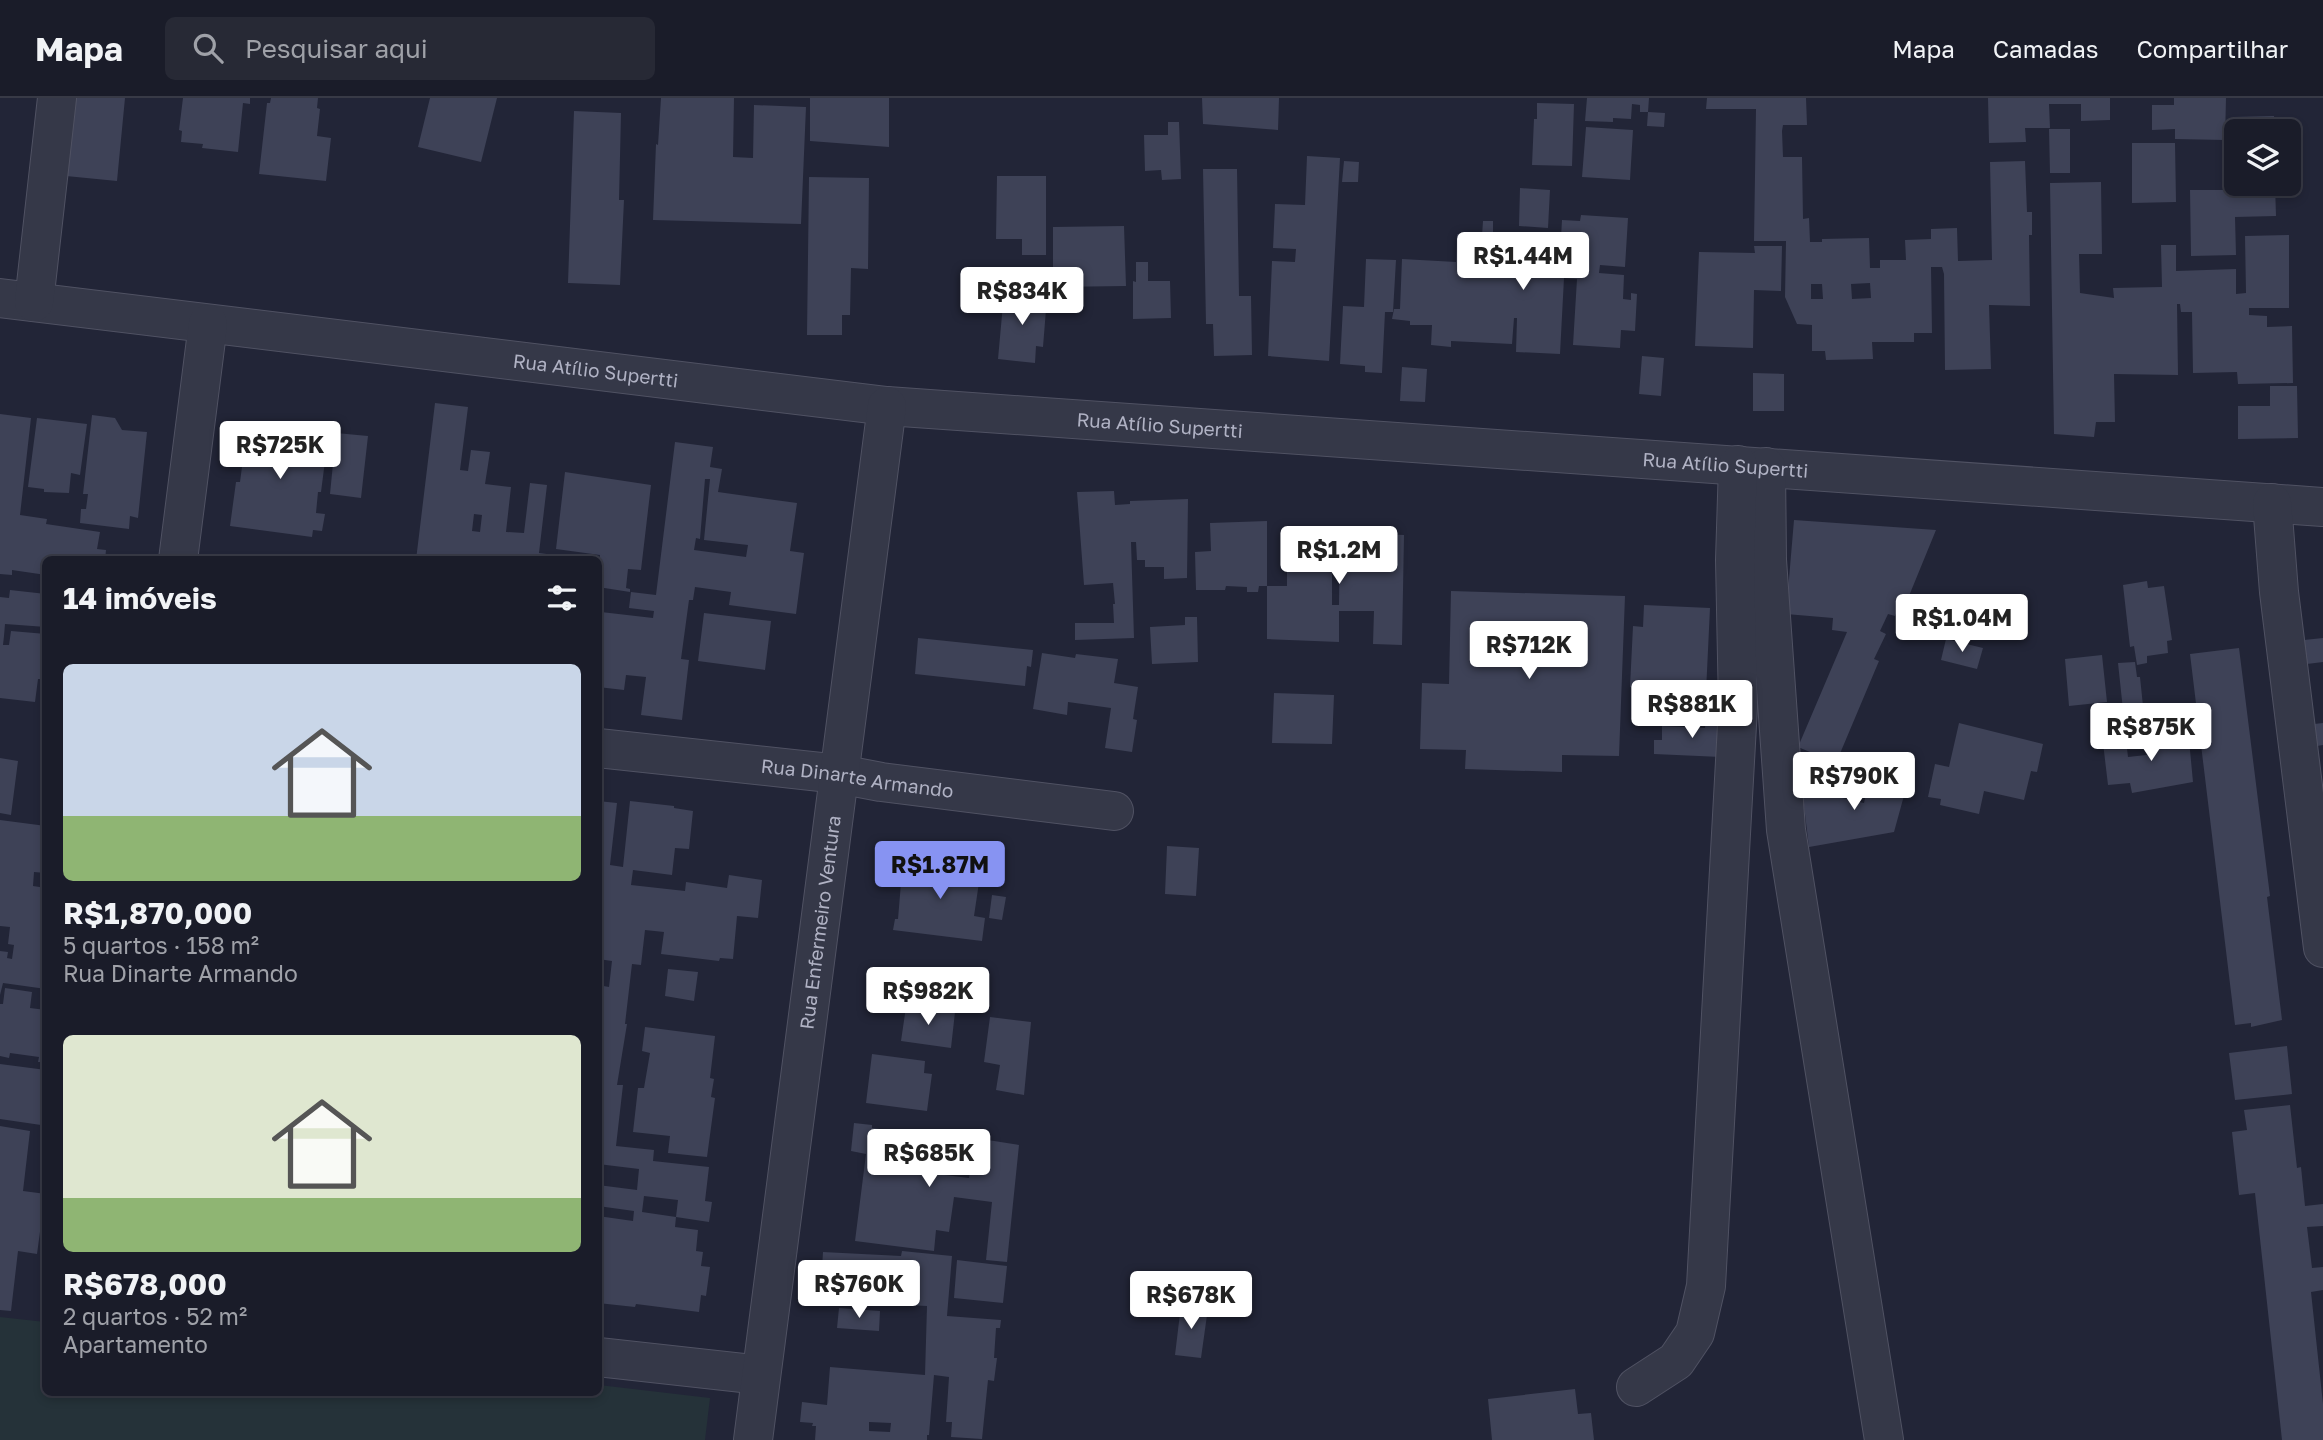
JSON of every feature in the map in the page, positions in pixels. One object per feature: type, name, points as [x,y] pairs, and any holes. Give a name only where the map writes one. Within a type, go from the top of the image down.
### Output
[{"type":"street","points":[[17,300],[57,98]]},
{"type":"street","name":"Rua Atílio Supertti","points":[[17,300],[887,406],[2323,508]]},
{"type":"street","points":[[179,556],[208,324]]},
{"type":"street","name":"Rua Enfermeiro Ventura","points":[[753,1440],[887,406]]},
{"type":"street","points":[[1636,1387],[1676,1361],[1695,1333],[1706,1286],[1738,707],[1735,559],[1752,466]]},
{"type":"street","points":[[1752,466],[1767,560],[1786,830],[1884,1440]]},
{"type":"street","points":[[2272,503],[2281,606],[2323,948]]},
{"type":"street","name":"Rua Dinarte Armando","points":[[602,748],[839,774],[881,782],[1114,810]]},
{"type":"street","points":[[602,1357],[761,1375]]},
{"type":"shaded area","points":[[0,1317],[42,1322],[42,1396],[602,1396],[602,1385],[710,1398],[705,1440],[0,1440]]},
{"type":"building","points":[[74,98],[125,98],[117,181],[66,176]]},
{"type":"building","points":[[183,98],[250,98],[250,104],[243,103],[238,152],[202,148],[203,144],[181,142],[182,131],[179,130]]},
{"type":"building","points":[[271,98],[318,98],[317,108],[320,109],[317,136],[331,138],[326,181],[259,174],[267,103],[270,103]]},
{"type":"building","points":[[430,98],[497,98],[481,162],[418,147]]},
{"type":"building","points":[[661,98],[734,98],[733,157],[753,158],[754,105],[806,107],[801,224],[653,220]]},
{"type":"building","points":[[810,98],[889,98],[889,147],[810,141]]},
{"type":"building","points":[[1202,98],[1279,98],[1278,130],[1203,124]]},
{"type":"building","points":[[1587,98],[1649,98],[1648,112],[1640,112],[1640,105],[1632,104],[1631,119],[1613,118],[1613,122],[1585,121]]},
{"type":"building","points":[[1707,98],[1806,98],[1807,125],[1783,125],[1782,131],[1783,157],[1802,157],[1803,219],[1809,218],[1810,242],[1822,242],[1822,239],[1869,238],[1870,268],[1880,268],[1880,260],[1906,260],[1905,240],[1931,239],[1931,229],[1957,228],[1958,261],[1992,260],[1990,162],[2025,161],[2027,212],[2032,212],[2032,235],[2029,235],[2030,306],[1989,305],[1991,369],[1945,370],[1942,267],[1931,267],[1932,333],[1914,333],[1914,342],[1872,342],[1873,359],[1826,360],[1825,351],[1812,351],[1812,325],[1797,324],[1785,297],[1786,241],[1754,241],[1756,109],[1706,109]],"holes":[[[1870,283],[1871,298],[1852,299],[1851,284]],[[1811,284],[1822,284],[1823,299],[1811,299]]]},
{"type":"building","points":[[1988,98],[2110,98],[2110,120],[2081,121],[2081,104],[2049,104],[2050,128],[2025,128],[2026,142],[1989,143]]},
{"type":"building","points":[[2174,98],[2226,98],[2224,140],[2175,139],[2175,129],[2152,130],[2152,105],[2174,105]]},
{"type":"building","points":[[1537,103],[1574,104],[1572,166],[1532,165]]},
{"type":"building","points":[[574,111],[621,113],[619,200],[624,200],[620,285],[568,283]]},
{"type":"building","points":[[1648,112],[1665,113],[1664,127],[1647,126]]},
{"type":"building","points":[[2274,116],[2274,119],[2233,119]]},
{"type":"building","points":[[1168,122],[1179,122],[1181,179],[1162,180],[1161,170],[1145,171],[1144,135],[1168,135]]},
{"type":"building","points":[[1586,127],[1633,130],[1630,180],[1582,177]]},
{"type":"building","points":[[2049,129],[2070,129],[2070,173],[2050,173]]},
{"type":"building","points":[[2132,143],[2175,143],[2176,202],[2132,203]]},
{"type":"building","points":[[1307,156],[1340,158],[1329,361],[1268,356],[1272,261],[1295,262],[1296,249],[1273,248],[1275,204],[1305,205]]},
{"type":"building","points":[[1344,161],[1359,162],[1358,182],[1342,182]]},
{"type":"building","points":[[1203,169],[1237,169],[1239,296],[1251,296],[1252,355],[1214,356],[1213,324],[1206,324]]},
{"type":"building","points":[[997,176],[1046,176],[1046,255],[1022,255],[1022,239],[996,239]]},
{"type":"building","points":[[809,177],[869,178],[868,269],[851,268],[850,315],[842,315],[842,335],[807,335]]},
{"type":"building","points":[[2101,182],[2102,254],[2079,254],[2080,293],[2114,298],[2113,288],[2162,287],[2161,245],[2176,245],[2176,271],[2236,269],[2236,294],[2246,293],[2245,236],[2289,235],[2289,308],[2249,308],[2249,315],[2267,316],[2267,327],[2292,326],[2293,383],[2238,384],[2237,372],[2193,373],[2192,312],[2181,312],[2180,304],[2177,304],[2178,375],[2114,374],[2115,422],[2096,422],[2094,437],[2054,434],[2050,183]]},
{"type":"building","points":[[1520,188],[1550,190],[1548,228],[1519,226]]},
{"type":"building","points":[[2190,190],[2224,190],[2224,196],[2275,196],[2276,216],[2235,217],[2236,255],[2191,256]]},
{"type":"building","points":[[1581,215],[1628,218],[1625,267],[1600,265],[1599,273],[1624,275],[1623,299],[1631,300],[1631,293],[1637,294],[1635,331],[1621,330],[1620,348],[1573,345],[1577,279],[1564,278],[1560,354],[1516,352],[1517,318],[1514,318],[1512,344],[1451,341],[1451,347],[1431,345],[1432,325],[1410,325],[1410,321],[1392,319],[1394,309],[1400,309],[1402,259],[1456,262],[1457,234],[1482,236],[1483,221],[1493,221],[1493,237],[1499,237],[1497,276],[1516,276],[1516,270],[1559,272],[1562,220],[1580,221]]},
{"type":"building","points":[[1124,226],[1126,286],[1053,287],[1053,227]]},
{"type":"building","points":[[1754,246],[1782,246],[1781,291],[1754,290],[1753,348],[1695,346],[1699,252],[1755,253]]},
{"type":"building","points":[[1366,259],[1396,260],[1393,312],[1385,312],[1382,373],[1365,372],[1365,366],[1340,364],[1343,306],[1364,307]]},
{"type":"building","points":[[1136,262],[1148,262],[1148,281],[1170,281],[1171,318],[1133,319]]},
{"type":"building","points":[[1004,293],[1047,297],[1043,347],[1036,346],[1035,363],[998,359]]},
{"type":"building","points":[[1642,356],[1664,358],[1661,396],[1639,394]]},
{"type":"building","points":[[1402,367],[1427,369],[1425,402],[1400,401]]},
{"type":"building","points":[[1753,373],[1784,374],[1784,411],[1753,411]]},
{"type":"building","points":[[2270,386],[2297,386],[2298,438],[2238,439],[2238,406],[2270,406]]},
{"type":"building","points":[[435,403],[468,407],[460,470],[468,471],[471,450],[490,452],[485,484],[511,487],[506,532],[524,533],[530,483],[547,485],[539,553],[562,556],[416,556]],"holes":[[[474,514],[482,515],[480,532],[472,531]]]},
{"type":"building","points":[[0,414],[31,418],[20,515],[47,519],[46,524],[100,532],[97,549],[106,550],[105,556],[42,556],[42,574],[12,570],[12,575],[0,574]]},
{"type":"building","points":[[92,415],[115,418],[122,430],[147,432],[138,518],[130,516],[129,529],[80,523],[81,509],[86,509],[88,494],[83,494]]},
{"type":"building","points":[[37,418],[87,424],[80,475],[71,473],[69,493],[44,492],[44,489],[28,487]]},
{"type":"building","points":[[248,421],[286,426],[286,432],[328,438],[316,513],[325,514],[322,531],[313,530],[312,537],[230,526],[236,482],[240,482]]},
{"type":"building","points":[[336,433],[368,436],[361,498],[330,494]]},
{"type":"building","points":[[675,442],[713,447],[710,467],[722,469],[718,492],[797,503],[790,551],[804,553],[796,614],[729,605],[731,592],[695,587],[693,600],[689,600],[681,659],[689,660],[682,720],[641,715],[646,677],[626,675],[624,690],[602,687],[602,612],[653,618],[654,611],[629,608],[631,592],[656,595]],"holes":[[[705,479],[710,479],[704,540],[748,545],[746,557],[694,550],[696,538],[700,539]]]},
{"type":"building","points":[[565,472],[651,485],[641,570],[628,569],[626,588],[630,589],[630,592],[602,588],[602,556],[556,549]]},
{"type":"building","points":[[1114,491],[1115,505],[1130,504],[1130,501],[1188,499],[1187,578],[1164,579],[1164,567],[1145,567],[1145,560],[1137,560],[1136,542],[1131,542],[1134,638],[1075,640],[1075,623],[1114,623],[1115,604],[1113,583],[1084,585],[1077,492]]},
{"type":"building","points":[[1794,520],[1936,530],[1902,613],[1897,611],[1895,616],[1888,614],[1880,631],[1886,634],[1874,659],[1879,661],[1836,763],[1798,747],[1847,632],[1832,630],[1833,618],[1786,614]]},
{"type":"building","points":[[1267,521],[1267,586],[1259,586],[1258,592],[1247,592],[1247,587],[1226,586],[1225,590],[1196,590],[1195,552],[1211,551],[1210,523]]},
{"type":"building","points":[[1363,526],[1382,526],[1382,534],[1404,535],[1402,645],[1373,644],[1374,611],[1339,611],[1339,642],[1267,639],[1267,586],[1287,586],[1287,532],[1332,532],[1332,605],[1339,605],[1340,532],[1363,533]]},
{"type":"building","points":[[2147,581],[2148,588],[2164,586],[2172,640],[2167,641],[2168,653],[2147,656],[2147,663],[2137,665],[2134,646],[2130,647],[2123,585]]},
{"type":"building","points":[[10,590],[42,594],[42,627],[5,624],[3,645],[9,645],[11,631],[42,634],[42,679],[38,679],[35,702],[0,698],[0,597],[9,598]]},
{"type":"building","points":[[1451,591],[1625,596],[1619,756],[1562,755],[1562,772],[1465,769],[1466,750],[1420,749],[1422,683],[1449,684]]},
{"type":"building","points":[[1644,605],[1710,608],[1706,692],[1698,691],[1698,717],[1663,714],[1665,696],[1644,695],[1645,687],[1630,687],[1633,626],[1643,627]]},
{"type":"building","points":[[704,613],[771,621],[765,670],[698,661]]},
{"type":"building","points":[[1185,617],[1197,617],[1198,662],[1152,664],[1150,627],[1185,625]]},
{"type":"building","points":[[918,638],[1033,650],[1031,667],[1027,666],[1025,686],[915,674]]},
{"type":"building","points":[[2323,638],[2323,662],[2307,664],[2304,640]]},
{"type":"building","points":[[1946,639],[1983,648],[1977,669],[1941,660]]},
{"type":"building","points":[[2239,648],[2270,896],[2267,897],[2282,1020],[2251,1027],[2251,1023],[2235,1025],[2190,654]]},
{"type":"building","points":[[1042,653],[1075,658],[1076,654],[1118,659],[1114,683],[1138,687],[1132,752],[1105,748],[1111,708],[1068,702],[1067,715],[1033,709]]},
{"type":"building","points":[[2102,655],[2107,702],[2069,706],[2065,659]]},
{"type":"building","points":[[2135,662],[2137,677],[2140,677],[2143,706],[2148,705],[2151,736],[2126,738],[2118,663]]},
{"type":"building","points":[[1274,693],[1334,695],[1332,744],[1272,743]]},
{"type":"building","points":[[1706,715],[1723,716],[1721,757],[1654,754],[1654,740],[1662,740],[1662,726],[1705,728]]},
{"type":"building","points":[[1959,723],[2043,744],[2037,772],[2031,771],[2024,800],[1984,791],[1979,814],[1940,805],[1941,799],[1928,797],[1935,764],[1949,767]]},
{"type":"building","points":[[2323,723],[2323,745],[2317,746],[2314,724]]},
{"type":"building","points":[[2188,729],[2193,782],[2132,793],[2130,783],[2108,785],[2103,743],[2126,740],[2128,757],[2155,754],[2153,733]]},
{"type":"building","points":[[0,758],[18,761],[11,815],[0,813]]},
{"type":"building","points":[[1871,772],[1908,781],[1894,832],[1809,847],[1802,789],[1864,803]]},
{"type":"building","points":[[602,801],[617,803],[610,865],[623,867],[630,801],[693,811],[689,849],[675,848],[672,875],[633,870],[631,885],[685,891],[686,882],[727,888],[729,875],[762,880],[758,918],[737,916],[733,959],[720,958],[719,961],[661,954],[664,932],[645,930],[641,965],[632,964],[627,1024],[617,1085],[623,1085],[616,1146],[654,1150],[653,1161],[709,1167],[705,1201],[712,1202],[709,1222],[676,1217],[675,1227],[698,1230],[696,1251],[703,1252],[701,1266],[710,1267],[706,1296],[701,1295],[699,1312],[636,1304],[635,1307],[602,1303],[602,1217],[633,1221],[634,1211],[602,1207],[602,1186],[637,1190],[639,1169],[602,1164],[602,986],[609,987],[612,961],[602,960]],"holes":[[[644,1196],[678,1200],[676,1217],[642,1212]]]},
{"type":"building","points":[[0,820],[42,825],[42,873],[34,872],[33,886],[42,887],[42,988],[3,983],[0,995],[0,951],[8,952],[7,958],[12,959],[14,945],[8,944],[10,927],[0,926]]},
{"type":"building","points":[[1167,846],[1199,848],[1196,896],[1165,894]]},
{"type":"building","points":[[906,859],[981,869],[974,916],[985,918],[982,941],[893,930],[895,919],[898,919],[902,871]]},
{"type":"building","points":[[992,895],[1006,897],[1002,920],[989,918]]},
{"type":"building","points":[[668,969],[698,972],[694,1001],[665,996]]},
{"type":"building","points":[[5,988],[32,992],[30,1008],[42,1010],[42,1062],[38,1062],[39,1057],[10,1053],[9,1058],[0,1056],[0,1004],[3,1004]]},
{"type":"building","points":[[906,1007],[955,1012],[951,1048],[901,1041]]},
{"type":"building","points":[[990,1017],[1031,1022],[1024,1095],[996,1090],[1000,1065],[984,1062]]},
{"type":"building","points":[[645,1027],[715,1036],[710,1078],[714,1079],[711,1097],[715,1098],[707,1157],[668,1153],[670,1136],[633,1132],[638,1088],[644,1088],[650,1053],[642,1051]]},
{"type":"building","points":[[2287,1046],[2292,1094],[2235,1100],[2229,1053]]},
{"type":"building","points":[[872,1054],[925,1061],[924,1073],[932,1074],[927,1111],[866,1103]]},
{"type":"building","points":[[0,1064],[42,1069],[41,1125],[0,1119]]},
{"type":"building","points":[[2290,1105],[2297,1168],[2301,1167],[2305,1206],[2323,1204],[2323,1226],[2307,1227],[2312,1268],[2323,1267],[2323,1290],[2311,1292],[2323,1404],[2323,1440],[2282,1440],[2255,1193],[2239,1195],[2232,1132],[2247,1130],[2244,1110]]},
{"type":"building","points":[[854,1123],[872,1125],[872,1128],[949,1138],[945,1175],[969,1178],[975,1138],[1019,1145],[1007,1262],[986,1260],[992,1202],[954,1197],[949,1232],[936,1230],[934,1251],[855,1241],[866,1154],[851,1151]]},
{"type":"building","points":[[0,1126],[30,1131],[23,1191],[42,1193],[42,1217],[37,1254],[18,1251],[11,1311],[0,1310]]},
{"type":"building","points":[[902,1251],[952,1256],[947,1316],[1001,1320],[1000,1328],[996,1328],[994,1358],[997,1358],[994,1381],[988,1380],[982,1439],[951,1437],[952,1422],[946,1422],[949,1377],[934,1375],[927,1440],[815,1440],[816,1426],[812,1426],[813,1423],[800,1422],[802,1402],[827,1405],[830,1367],[925,1375],[927,1306],[820,1301],[823,1252],[901,1256]],"holes":[[[869,1422],[891,1423],[890,1432],[869,1431]]]},
{"type":"building","points":[[957,1260],[1007,1266],[1003,1303],[954,1298]]},
{"type":"building","points":[[1181,1305],[1208,1308],[1201,1358],[1175,1355]]},
{"type":"building","points":[[839,1308],[880,1311],[879,1331],[837,1328]]},
{"type":"building","points":[[1575,1389],[1578,1414],[1591,1413],[1594,1440],[1492,1440],[1488,1399]]}]
